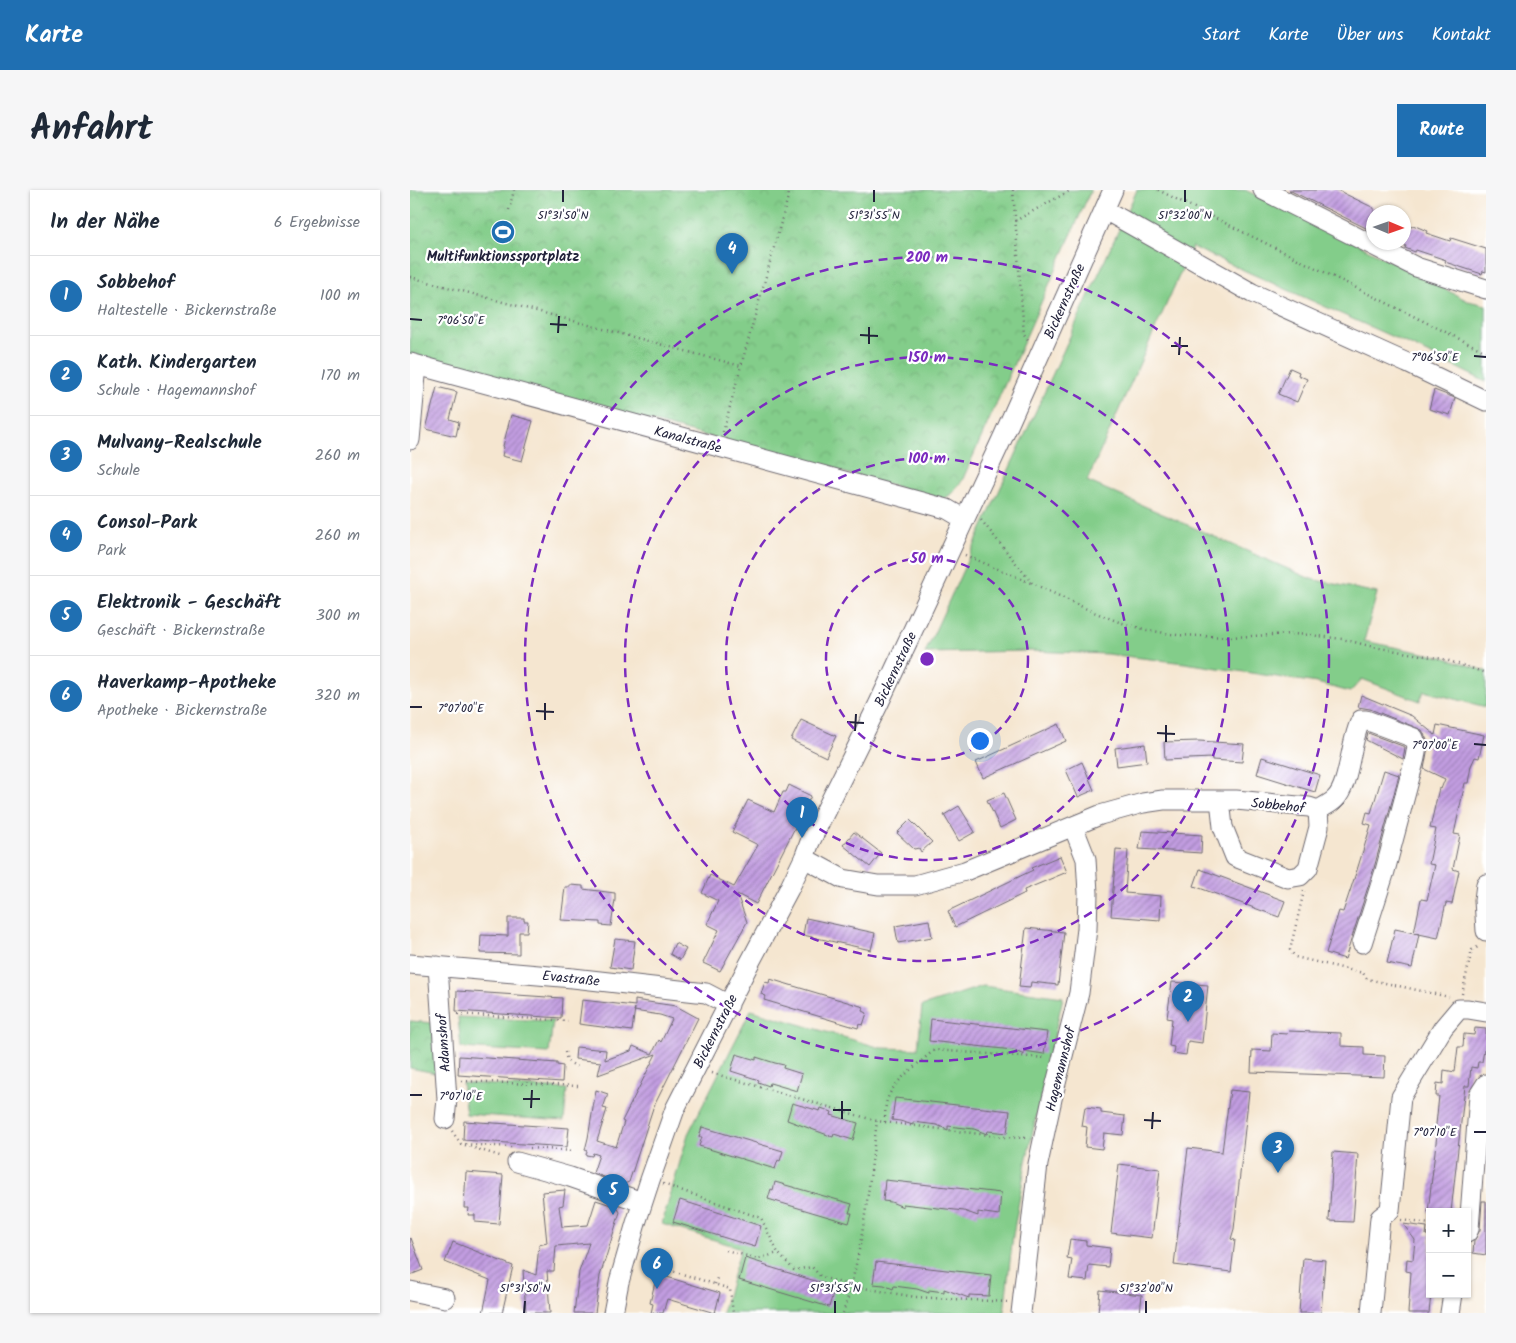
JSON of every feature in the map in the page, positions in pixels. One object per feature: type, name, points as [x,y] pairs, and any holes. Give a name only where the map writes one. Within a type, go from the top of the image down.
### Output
[{"type":"street","name":"Bickernstraße","points":[[613,1313],[619,1282],[642,1202],[675,1109],[804,858],[810,842],[878,704],[1039,357],[1113,190]]},
{"type":"street","points":[[1263,190],[1416,267],[1486,290]]},
{"type":"street","points":[[1105,210],[1252,293],[1486,401]]},
{"type":"street","points":[[410,440],[413,364]]},
{"type":"street","name":"Kanalstraße","points":[[413,364],[719,448],[967,513]]},
{"type":"street","points":[[1318,810],[1335,799],[1343,785],[1353,743],[1361,720],[1366,720],[1414,738],[1417,746],[1415,758],[1362,942]]},
{"type":"street","name":"Sobbehof","points":[[804,858],[843,879],[878,885],[915,886],[965,871],[1100,815],[1143,803],[1182,799],[1236,800],[1309,807],[1318,810],[1319,827],[1308,868],[1300,876]]},
{"type":"street","points":[[1220,800],[1223,827],[1235,857],[1288,878],[1300,876]]},
{"type":"street","name":"Hagemannshof","points":[[1022,1308],[1033,1202],[1042,1139],[1079,993],[1087,929],[1088,893],[1086,859],[1073,826]]},
{"type":"street","points":[[1486,884],[1484,900],[1486,931]]},
{"type":"street","name":"Evastraße","points":[[410,964],[581,979],[706,993],[729,1005]]},
{"type":"street","name":"Adamshof","points":[[438,966],[447,1099],[445,1119]]},
{"type":"street","points":[[1371,1313],[1380,1218],[1390,1210],[1401,1097],[1443,1028],[1459,1009],[1486,1012]]},
{"type":"street","points":[[1471,1208],[1479,1095],[1486,1084]]},
{"type":"street","points":[[518,1155],[570,1177],[642,1202]]},
{"type":"street","points":[[410,1291],[445,1298]]},
{"type":"street","points":[[1450,1313],[1452,1298]]},
{"type":"path","points":[[509,210],[514,190]]},
{"type":"path","points":[[719,448],[790,190]]},
{"type":"path","points":[[1013,190],[1024,334],[1039,357]]},
{"type":"path","points":[[1015,221],[1071,190]]},
{"type":"path","points":[[1158,190],[1486,352]]},
{"type":"path","points":[[410,277],[741,366]]},
{"type":"path","points":[[967,513],[1032,584]]},
{"type":"path","points":[[951,549],[1119,622],[1147,630],[1176,635],[1229,637],[1292,634],[1342,639],[1443,660],[1486,673]]},
{"type":"path","points":[[1300,876],[1305,889],[1290,950],[1295,957],[1364,973],[1367,979],[1451,998]]},
{"type":"path","points":[[1460,1000],[1472,950],[1486,943]]},
{"type":"path","points":[[440,1012],[568,1021]]},
{"type":"path","points":[[885,1122],[890,1094],[903,1078],[934,1050],[1063,1059]]},
{"type":"path","points":[[565,1052],[567,1060],[579,1068]]},
{"type":"path","points":[[696,1068],[877,1121],[1004,1137],[1042,1139]]},
{"type":"path","points":[[445,1080],[578,1086]]},
{"type":"path","points":[[445,1119],[461,1144],[518,1155],[574,1151]]},
{"type":"path","points":[[843,1313],[852,1286],[877,1121]]},
{"type":"path","points":[[461,1144],[518,1155]]},
{"type":"path","points":[[650,1180],[761,1218],[778,1253],[794,1270],[812,1267],[821,1278],[852,1286],[915,1297],[1022,1308]]},
{"type":"path","points":[[1380,1218],[1426,1224]]},
{"type":"path","points":[[726,1250],[758,1259],[778,1253]]},
{"type":"path","points":[[627,1256],[730,1289],[733,1313]]},
{"type":"path","points":[[716,1284],[718,1275]]},
{"type":"green space","points":[[410,190],[1091,190],[962,481],[950,495],[943,499],[410,357]]},
{"type":"green space","points":[[1137,190],[1245,190],[1310,220],[1468,301],[1486,305],[1486,382],[1415,347],[1192,247],[1087,481],[1311,579],[1377,593],[1364,641],[1443,657],[1486,671],[1486,707],[1424,691],[1420,701],[1362,679],[1350,692],[1317,683],[1185,663],[1107,654],[1030,651],[925,653]]},
{"type":"green space","points":[[983,986],[1063,997],[1026,1162],[1013,1235],[1004,1313],[722,1313],[741,1248],[662,1224],[688,1134],[751,1010],[881,1048],[918,1049],[922,1006]]},
{"type":"green space","points":[[458,1017],[553,1021],[549,1053],[461,1048]]},
{"type":"green space","points":[[410,1021],[433,1023],[436,1073],[410,1068]]},
{"type":"green space","points":[[462,1083],[567,1089],[564,1121],[466,1114]]},
{"type":"building","points":[[1289,190],[1337,190],[1368,205],[1366,205],[1366,228]]},
{"type":"building","points":[[1413,225],[1427,231],[1426,233],[1450,241],[1451,238],[1486,249],[1486,272],[1483,271],[1482,274],[1416,250],[1415,252],[1410,250],[1411,227]]},
{"type":"building","points":[[1290,368],[1299,372],[1298,375],[1307,379],[1297,402],[1278,394]]},
{"type":"building","points":[[437,387],[457,392],[450,419],[459,422],[456,436],[426,429]]},
{"type":"building","points":[[1434,390],[1455,398],[1450,415],[1429,409]]},
{"type":"building","points":[[511,415],[533,421],[522,461],[502,456]]},
{"type":"building","points":[[1361,695],[1412,716],[1435,735],[1437,725],[1484,735],[1479,758],[1475,757],[1471,766],[1468,783],[1465,783],[1454,834],[1460,835],[1453,869],[1459,871],[1452,904],[1446,903],[1438,938],[1414,933],[1421,899],[1427,900],[1435,865],[1429,864],[1436,829],[1430,828],[1439,788],[1441,789],[1445,779],[1424,769],[1428,742],[1422,730],[1370,709],[1358,707]]},
{"type":"building","points":[[801,720],[836,736],[826,757],[791,740]]},
{"type":"building","points":[[1059,724],[1066,741],[983,778],[976,762]]},
{"type":"building","points":[[1368,733],[1405,747],[1403,759],[1366,740]]},
{"type":"building","points":[[1199,741],[1244,744],[1242,762],[1212,760],[1212,758],[1165,760],[1164,742]]},
{"type":"building","points":[[1145,744],[1147,762],[1117,766],[1115,748]]},
{"type":"building","points":[[1262,757],[1320,775],[1315,792],[1257,774]]},
{"type":"building","points":[[1082,762],[1094,790],[1078,797],[1066,770]]},
{"type":"building","points":[[1384,770],[1399,775],[1374,868],[1345,959],[1326,953],[1339,911],[1343,912],[1357,870],[1371,825],[1364,823],[1367,812],[1371,813]]},
{"type":"building","points":[[789,785],[811,796],[756,904],[737,894],[747,922],[720,971],[703,963],[719,930],[707,924],[718,901],[702,893],[710,875],[734,887],[758,845],[732,832],[748,800],[774,812],[783,792],[786,792]]},
{"type":"building","points":[[1004,793],[1016,820],[1000,828],[987,800]]},
{"type":"building","points":[[959,806],[975,832],[959,841],[944,815]]},
{"type":"building","points":[[910,820],[932,842],[921,852],[919,848],[914,849],[897,833]]},
{"type":"building","points":[[1142,831],[1202,835],[1201,853],[1139,849]]},
{"type":"building","points":[[854,832],[881,853],[870,867],[843,845]]},
{"type":"building","points":[[1116,849],[1128,850],[1125,893],[1161,896],[1160,920],[1111,916]]},
{"type":"building","points":[[1060,856],[1067,872],[1024,890],[1025,893],[955,927],[948,911],[1033,870],[1031,868]]},
{"type":"building","points":[[1200,869],[1285,901],[1279,917],[1194,886]]},
{"type":"building","points":[[570,885],[583,886],[583,889],[615,893],[611,926],[600,925],[600,922],[561,920],[565,887],[570,887]]},
{"type":"building","points":[[508,918],[524,918],[524,921],[528,921],[527,932],[519,932],[519,954],[480,953],[481,935],[508,936]]},
{"type":"building","points":[[806,918],[875,933],[871,950],[803,935]]},
{"type":"building","points":[[929,920],[932,937],[898,943],[895,926]]},
{"type":"building","points":[[1026,928],[1064,932],[1058,985],[1031,982],[1030,988],[1019,987]]},
{"type":"building","points":[[1395,929],[1419,934],[1412,968],[1387,963]]},
{"type":"building","points":[[615,939],[635,941],[631,970],[610,967]]},
{"type":"building","points":[[675,943],[686,949],[680,960],[670,954]]},
{"type":"building","points":[[770,979],[864,1007],[863,1011],[867,1013],[863,1025],[859,1024],[858,1028],[764,1000],[766,996],[761,994],[765,982],[769,983]]},
{"type":"building","points":[[1172,982],[1208,985],[1202,1043],[1188,1041],[1186,1055],[1173,1053],[1174,1047],[1169,1046],[1172,1019],[1167,1018]]},
{"type":"building","points":[[457,991],[562,998],[561,1018],[456,1011]]},
{"type":"building","points":[[582,1000],[635,1006],[635,1000],[676,1006],[698,1018],[653,1108],[629,1182],[624,1184],[593,1173],[599,1155],[593,1153],[592,1156],[586,1155],[587,1151],[585,1150],[596,1090],[608,1094],[603,1108],[607,1109],[597,1141],[616,1147],[624,1122],[622,1121],[656,1054],[598,1075],[601,1062],[575,1059],[576,1047],[606,1050],[605,1060],[631,1051],[633,1046],[652,1054],[659,1040],[661,1042],[672,1019],[635,1011],[632,1031],[579,1024]]},
{"type":"building","points":[[931,1019],[1047,1032],[1044,1054],[1024,1051],[1024,1055],[1013,1050],[929,1041]]},
{"type":"building","points":[[1475,1028],[1486,1029],[1486,1050],[1484,1050],[1482,1062],[1478,1062],[1477,1068],[1471,1067],[1469,1086],[1465,1086],[1451,1208],[1428,1208],[1437,1134],[1435,1134],[1439,1096],[1436,1096],[1437,1083],[1443,1084],[1444,1070],[1455,1072],[1458,1047],[1463,1047],[1464,1034],[1474,1035]]},
{"type":"building","points":[[1288,1031],[1341,1033],[1341,1046],[1364,1047],[1364,1055],[1385,1056],[1384,1077],[1251,1072],[1252,1050],[1271,1051],[1272,1033],[1287,1034]]},
{"type":"building","points":[[736,1054],[756,1060],[756,1057],[784,1065],[783,1068],[802,1074],[797,1091],[770,1083],[769,1086],[758,1082],[759,1080],[731,1071]]},
{"type":"building","points":[[459,1056],[557,1063],[557,1065],[563,1066],[562,1082],[458,1075]]},
{"type":"building","points":[[1230,1090],[1249,1092],[1234,1229],[1231,1239],[1235,1240],[1231,1272],[1174,1265],[1188,1148],[1222,1152]]},
{"type":"building","points":[[895,1098],[1010,1111],[1007,1133],[988,1131],[987,1134],[974,1129],[948,1126],[948,1130],[937,1125],[913,1122],[913,1125],[892,1120]]},
{"type":"building","points":[[792,1103],[820,1111],[821,1108],[832,1112],[831,1115],[858,1123],[853,1140],[834,1134],[833,1137],[787,1120]]},
{"type":"building","points":[[1085,1107],[1101,1109],[1101,1113],[1125,1116],[1123,1135],[1104,1133],[1102,1149],[1085,1147],[1087,1127],[1082,1126]]},
{"type":"building","points":[[464,1121],[569,1128],[567,1147],[463,1140]]},
{"type":"building","points":[[702,1127],[783,1151],[780,1161],[778,1160],[775,1169],[699,1146],[702,1137],[699,1137]]},
{"type":"building","points":[[1333,1152],[1358,1154],[1353,1222],[1329,1221]]},
{"type":"building","points":[[1119,1164],[1160,1169],[1152,1238],[1111,1233]]},
{"type":"building","points":[[466,1172],[503,1175],[499,1224],[475,1222],[475,1215],[468,1215],[469,1208],[464,1208]]},
{"type":"building","points":[[885,1180],[1001,1193],[999,1215],[978,1212],[978,1216],[964,1211],[903,1204],[903,1207],[883,1201]]},
{"type":"building","points":[[775,1182],[852,1204],[849,1213],[852,1213],[849,1223],[768,1199]]},
{"type":"building","points":[[565,1190],[563,1205],[559,1206],[562,1227],[588,1225],[596,1200],[617,1207],[620,1212],[600,1276],[595,1313],[574,1313],[579,1272],[589,1243],[556,1246],[554,1271],[547,1271],[550,1313],[526,1313],[523,1270],[536,1275],[539,1245],[547,1243],[542,1192]]},
{"type":"building","points":[[680,1200],[761,1226],[755,1247],[673,1222]]},
{"type":"building","points":[[1482,1201],[1486,1201],[1486,1255],[1473,1253],[1474,1241],[1480,1230]]},
{"type":"building","points":[[1403,1224],[1426,1227],[1426,1298],[1431,1298],[1429,1313],[1408,1313],[1411,1272],[1406,1271],[1407,1259],[1413,1260],[1415,1240]]},
{"type":"building","points":[[410,1239],[423,1270],[410,1275]]},
{"type":"building","points":[[1070,1239],[1086,1241],[1086,1245],[1110,1248],[1108,1267],[1089,1265],[1087,1281],[1069,1279],[1072,1259],[1067,1258]]},
{"type":"building","points":[[453,1242],[513,1266],[502,1313],[483,1313],[490,1280],[445,1262]]},
{"type":"building","points":[[745,1258],[835,1287],[829,1307],[739,1280]]},
{"type":"building","points":[[1303,1258],[1325,1260],[1321,1313],[1299,1313]]},
{"type":"building","points":[[876,1262],[991,1275],[989,1296],[969,1295],[969,1298],[944,1289],[944,1292],[929,1290],[929,1293],[917,1289],[894,1286],[893,1289],[884,1285],[873,1284]]},
{"type":"building","points":[[657,1274],[720,1293],[715,1313],[667,1299],[663,1313],[651,1313],[653,1304],[650,1303]]},
{"type":"building","points":[[1100,1290],[1142,1295],[1140,1313],[1098,1313]]},
{"type":"place","name":"Multifunktionssportplatz","points":[[503,232]]},
{"type":"place","name":"Consol-Park","points":[[732,274]]},
{"type":"place","name":"Sobbehof","points":[[802,838]]},
{"type":"place","name":"Kath. Kindergarten","points":[[1188,1022]]},
{"type":"place","name":"Mulvany-Realschule","points":[[1278,1173]]},
{"type":"place","name":"Elektronik - Geschäft","points":[[613,1215]]},
{"type":"place","name":"Haverkamp-Apotheke","points":[[657,1289]]}]
